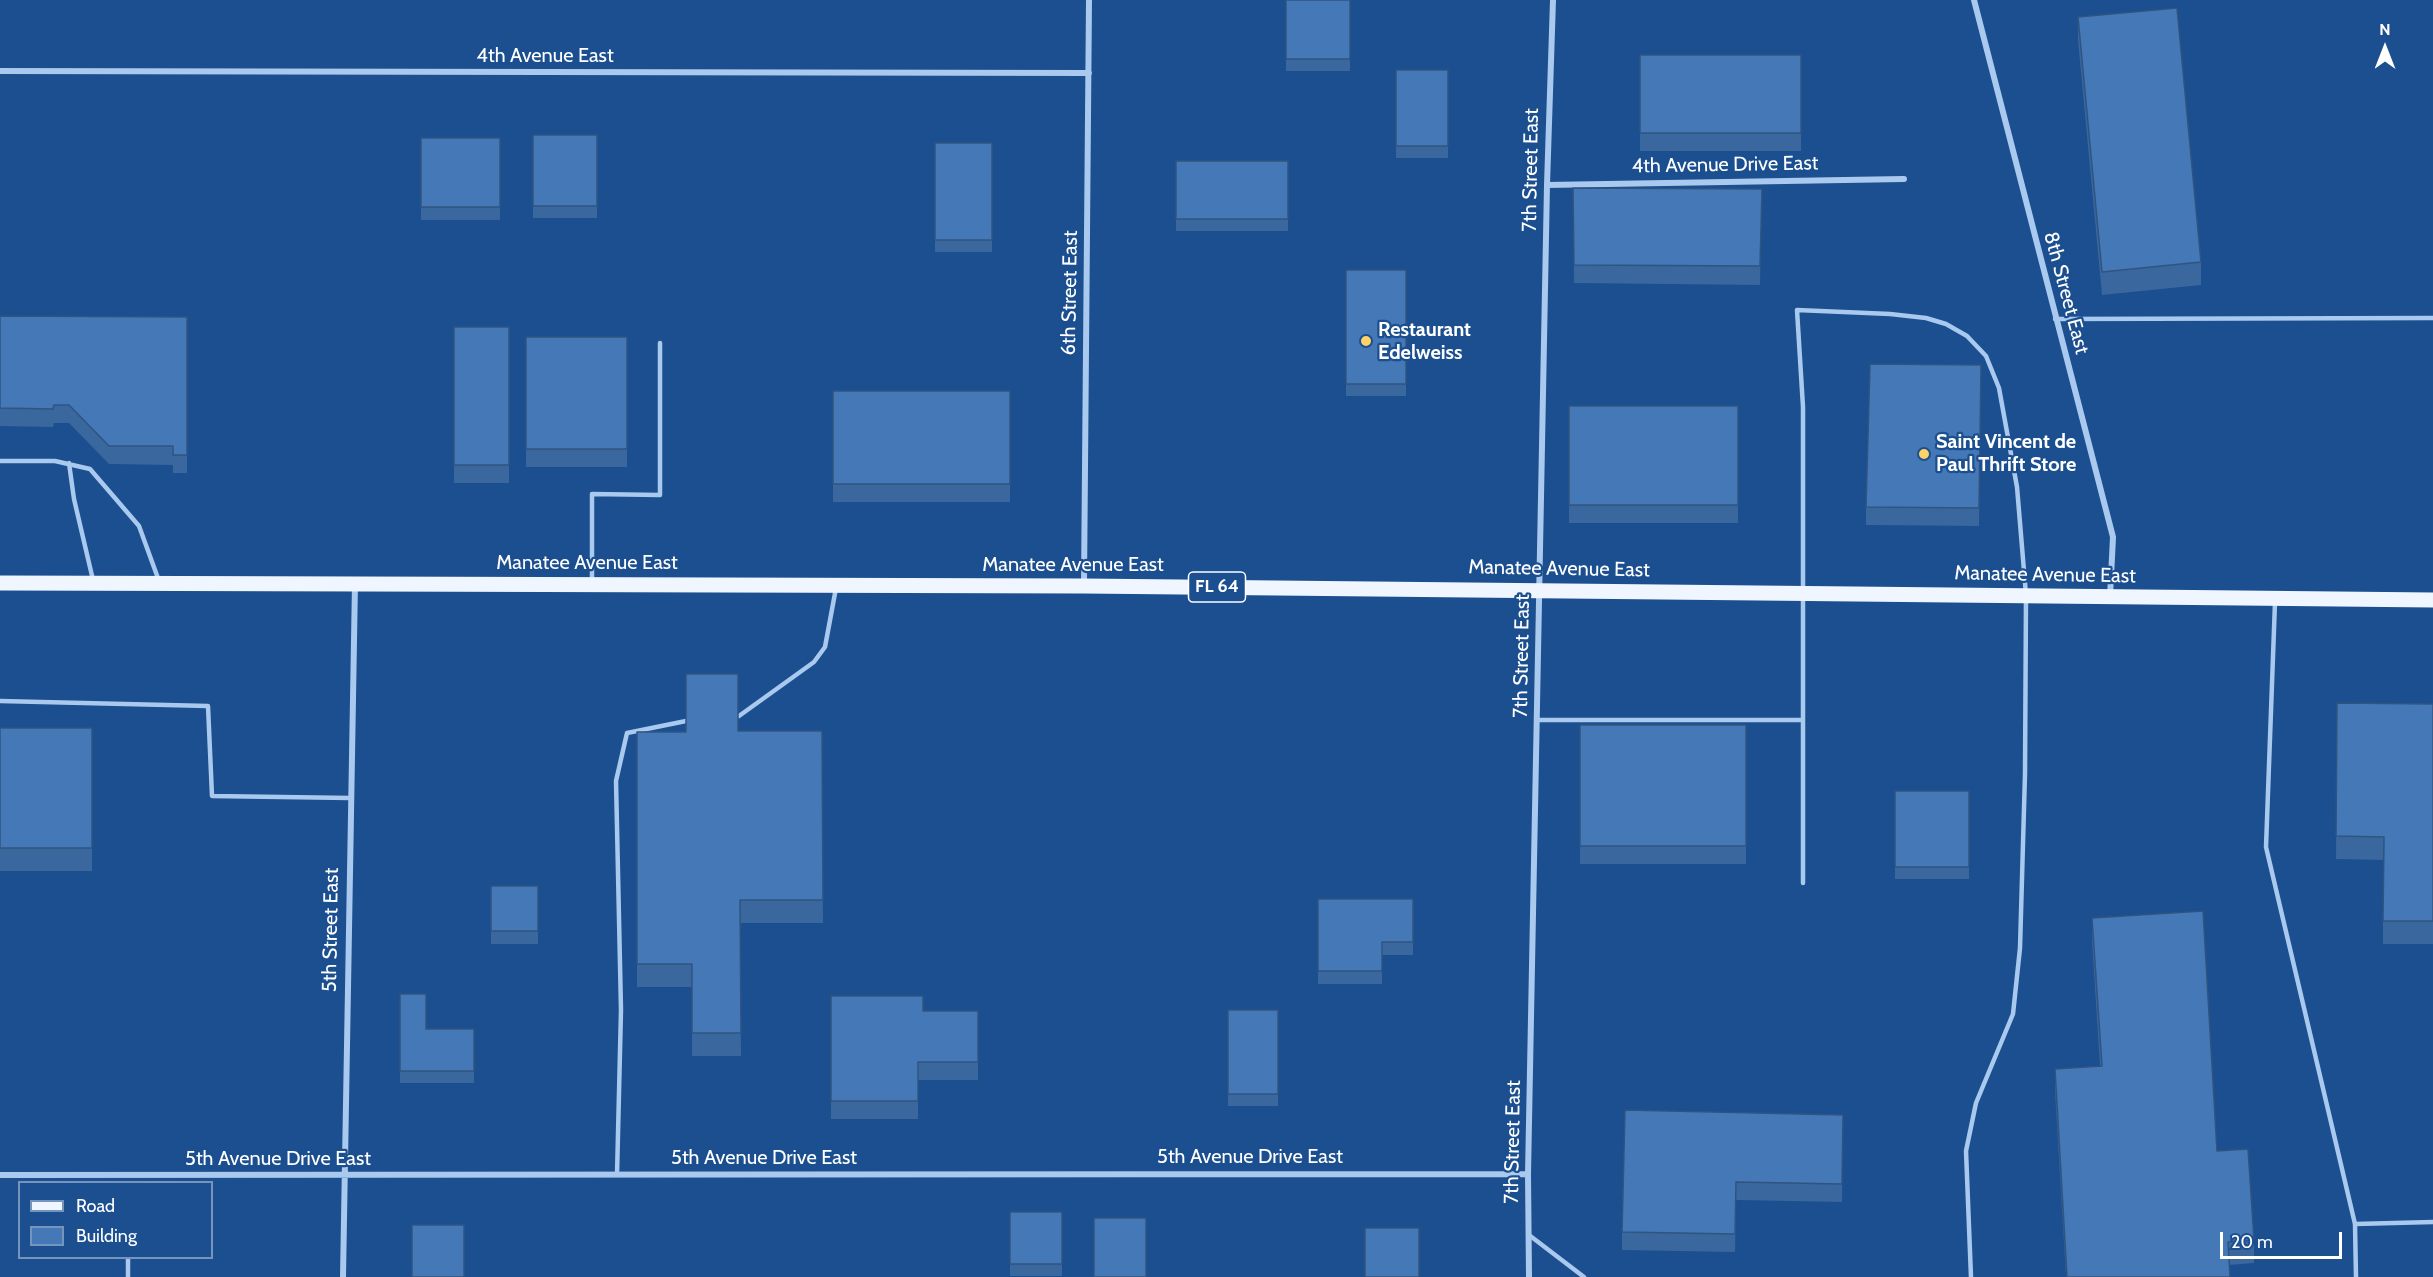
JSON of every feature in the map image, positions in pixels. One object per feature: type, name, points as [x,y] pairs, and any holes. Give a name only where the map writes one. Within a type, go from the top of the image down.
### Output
[{"type":"main road","name":"Manatee Avenue East","points":[[0,583],[1084,586],[2433,600]]},
{"type":"street","name":"6th Street East","points":[[1084,586],[1089,0]]},
{"type":"street","name":"7th Street East","points":[[1529,1277],[1528,1174],[1552,0]]},
{"type":"street","name":"8th Street East","points":[[1974,0],[2113,537],[2110,597]]},
{"type":"street","name":"4th Avenue East","points":[[0,71],[1089,73]]},
{"type":"street","name":"4th Avenue Drive East","points":[[1547,185],[1904,179]]},
{"type":"street","name":"5th Street East","points":[[343,1277],[355,583]]},
{"type":"street","name":"5th Avenue Drive East","points":[[0,1175],[126,1179],[617,1175],[1528,1174]]},
{"type":"lane","points":[[1803,883],[1803,407],[1797,310],[1926,318],[1946,324],[1967,336],[1986,356],[1999,388],[2017,487],[2026,596],[2020,948],[2013,1014],[1976,1103],[1966,1151],[1967,1232],[1971,1277]]},
{"type":"lane","points":[[2055,319],[2433,318]]},
{"type":"lane","points":[[592,584],[592,494],[660,495],[660,342]]},
{"type":"lane","points":[[0,461],[55,460],[90,469],[139,526],[160,583]]},
{"type":"lane","points":[[69,463],[74,499],[94,583]]},
{"type":"lane","points":[[739,716],[814,662],[825,647],[837,585]]},
{"type":"lane","points":[[2275,599],[2266,847],[2355,1224],[2356,1277]]},
{"type":"lane","points":[[0,701],[208,706],[212,796],[350,798]]},
{"type":"lane","points":[[1537,720],[1803,720]]},
{"type":"lane","points":[[617,1175],[621,1010],[616,781],[627,733],[686,721]]},
{"type":"lane","points":[[2355,1224],[2433,1222]]},
{"type":"lane","points":[[1529,1235],[1584,1277]]},
{"type":"lane","points":[[128,1259],[128,1277]]},
{"type":"building","points":[[1286,0],[1350,0],[1350,59],[1286,59]]},
{"type":"building","points":[[2177,8],[2201,262],[2102,272],[2078,17]]},
{"type":"building","points":[[1640,55],[1801,55],[1801,133],[1640,133]]},
{"type":"building","points":[[1396,70],[1448,70],[1448,146],[1396,146]]},
{"type":"building","points":[[533,135],[597,135],[597,206],[533,206]]},
{"type":"building","points":[[421,138],[500,138],[500,207],[421,207]]},
{"type":"building","points":[[935,143],[992,143],[992,240],[935,240]]},
{"type":"building","points":[[1176,161],[1288,161],[1288,219],[1176,219]]},
{"type":"building","points":[[1573,188],[1762,189],[1760,266],[1574,265]]},
{"type":"building","points":[[1346,270],[1406,270],[1406,384],[1346,384]]},
{"type":"building","points":[[0,316],[187,317],[187,455],[173,455],[173,446],[109,446],[69,405],[54,405],[53,409],[0,408]]},
{"type":"building","points":[[454,327],[509,327],[509,465],[454,465]]},
{"type":"building","points":[[526,337],[627,337],[627,449],[526,449]]},
{"type":"building","name":"Saint Vincent de Paul Thrift Store","points":[[1870,364],[1981,365],[1979,508],[1866,507]]},
{"type":"building","points":[[833,391],[1010,391],[1010,484],[833,484]]},
{"type":"building","points":[[1569,406],[1738,406],[1738,505],[1569,505]]},
{"type":"building","points":[[686,674],[738,674],[738,731],[822,731],[823,900],[740,900],[741,1033],[692,1033],[692,964],[637,964],[637,732],[686,732]]},
{"type":"building","points":[[2337,703],[2433,704],[2433,921],[2383,921],[2384,837],[2336,836]]},
{"type":"building","points":[[1580,725],[1746,725],[1746,846],[1580,846]]},
{"type":"building","points":[[0,728],[92,728],[92,848],[0,848]]},
{"type":"building","points":[[1895,791],[1969,791],[1969,867],[1895,867]]},
{"type":"building","points":[[491,886],[538,886],[538,931],[491,931]]},
{"type":"building","points":[[1318,899],[1413,899],[1413,942],[1382,942],[1382,971],[1318,971]]},
{"type":"building","points":[[2203,911],[2217,1151],[2248,1149],[2254,1240],[2228,1242],[2230,1277],[2067,1277],[2055,1069],[2102,1066],[2092,918]]},
{"type":"building","points":[[400,994],[426,994],[426,1029],[474,1029],[474,1071],[400,1071]]},
{"type":"building","points":[[831,996],[923,996],[923,1011],[978,1011],[978,1062],[918,1062],[918,1101],[831,1101]]},
{"type":"building","points":[[1228,1010],[1278,1010],[1278,1094],[1228,1094]]},
{"type":"building","points":[[1625,1110],[1843,1115],[1842,1184],[1736,1182],[1735,1234],[1622,1232]]},
{"type":"building","points":[[1010,1212],[1062,1212],[1062,1264],[1010,1264]]},
{"type":"building","points":[[1094,1218],[1146,1218],[1146,1277],[1094,1277]]},
{"type":"building","points":[[412,1225],[464,1225],[464,1277],[412,1277]]},
{"type":"building","points":[[1365,1228],[1419,1228],[1419,1277],[1365,1277]]},
{"type":"place","name":"Restaurant Edelweiss","points":[[1366,341]]},
{"type":"place","name":"Saint Vincent de Paul Thrift Store","points":[[1924,454]]}]
